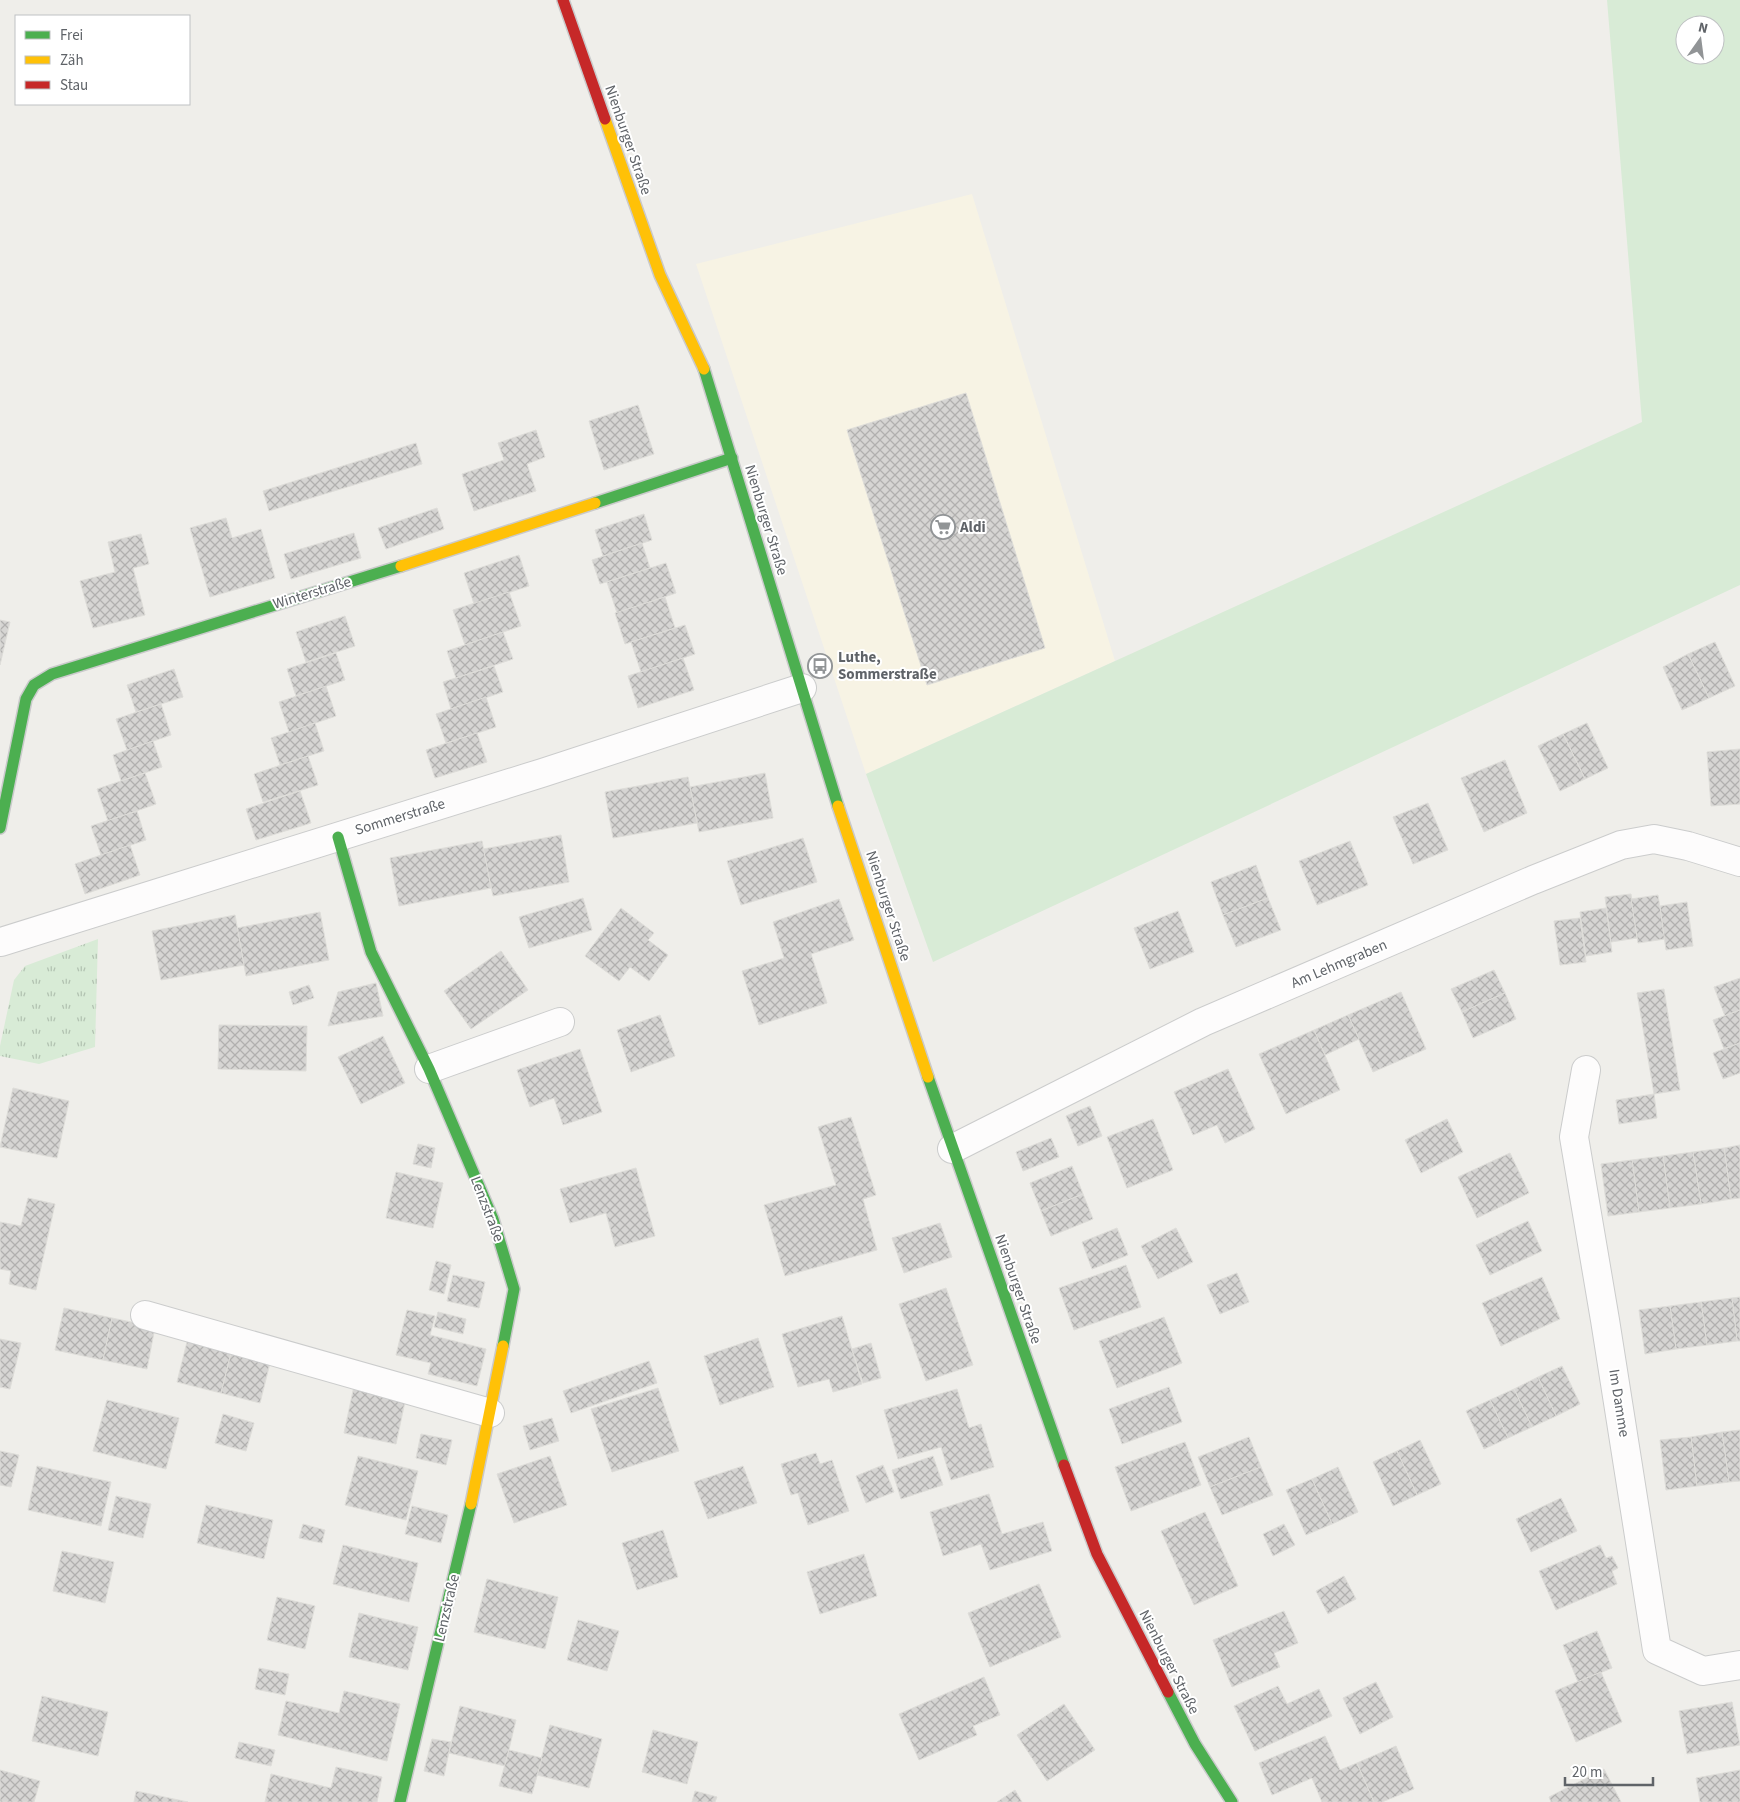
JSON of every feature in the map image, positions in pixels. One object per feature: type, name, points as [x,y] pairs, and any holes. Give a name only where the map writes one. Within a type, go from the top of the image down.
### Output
[{"type":"street","name":"Nienburger Straße","points":[[563,0],[660,275],[707,375],[840,811],[952,1149],[1060,1455],[1097,1554],[1195,1744],[1232,1802]]},
{"type":"street","name":"Winterstraße","points":[[0,828],[26,699],[34,685],[52,674],[392,569],[732,458]]},
{"type":"street","name":"Sommerstraße","points":[[0,941],[542,773],[802,688]]},
{"type":"street","name":"Lenzstraße","points":[[338,837],[370,952],[429,1069],[493,1219],[514,1289],[459,1558],[400,1802]]},
{"type":"street","name":"Am Lehmgraben","points":[[952,1149],[1203,1022],[1533,880],[1621,845],[1654,840],[1688,846],[1740,862]]},
{"type":"street","points":[[429,1069],[560,1022]]},
{"type":"street","name":"Im Damme","points":[[1586,1070],[1574,1137],[1606,1320],[1657,1650],[1702,1671],[1740,1665]]},
{"type":"street","points":[[145,1315],[490,1413]]},
{"type":"shaded area","points":[[972,194],[1115,661],[866,774],[696,264]]},
{"type":"green space","points":[[1607,0],[1740,0],[1740,585],[933,962],[866,774],[1642,422]]},
{"type":"green space","points":[[98,939],[95,1047],[39,1064],[0,1056],[0,1046],[14,980],[25,966]]},
{"type":"building","points":[[966,393],[1045,648],[927,685],[847,430]]},
{"type":"building","points":[[638,405],[654,454],[604,470],[589,421]]},
{"type":"building","points":[[536,430],[545,457],[527,464],[536,491],[474,511],[462,474],[504,460],[498,443]]},
{"type":"building","points":[[416,443],[422,464],[269,511],[263,491]]},
{"type":"building","points":[[437,508],[444,529],[386,549],[378,528]]},
{"type":"building","points":[[644,514],[652,540],[603,556],[595,530]]},
{"type":"building","points":[[226,518],[232,538],[261,529],[275,578],[210,597],[190,528]]},
{"type":"building","points":[[354,533],[361,558],[291,579],[284,554]]},
{"type":"building","points":[[141,534],[149,564],[133,568],[145,615],[93,628],[80,581],[115,572],[108,542]]},
{"type":"building","points":[[642,543],[650,568],[600,584],[592,560]]},
{"type":"building","points":[[519,555],[529,586],[474,604],[464,573]]},
{"type":"building","points":[[666,563],[676,593],[617,613],[607,582]]},
{"type":"building","points":[[509,592],[521,626],[465,645],[453,610]]},
{"type":"building","points":[[665,597],[675,628],[625,644],[615,613]]},
{"type":"building","points":[[345,616],[355,646],[306,662],[296,632]]},
{"type":"building","points":[[0,620],[10,622],[0,665]]},
{"type":"building","points":[[685,625],[695,654],[641,672],[631,642]]},
{"type":"building","points":[[503,632],[513,659],[456,678],[447,651]]},
{"type":"building","points":[[1715,642],[1735,686],[1709,698],[1688,654]]},
{"type":"building","points":[[336,653],[345,680],[296,696],[287,669]]},
{"type":"building","points":[[1688,654],[1709,698],[1682,710],[1663,667]]},
{"type":"building","points":[[683,658],[694,690],[638,708],[628,676]]},
{"type":"building","points":[[494,666],[503,692],[451,709],[443,682]]},
{"type":"building","points":[[174,669],[183,697],[136,712],[127,685]]},
{"type":"building","points":[[326,686],[336,716],[289,732],[279,702]]},
{"type":"building","points":[[486,697],[496,727],[446,743],[436,714]]},
{"type":"building","points":[[161,704],[171,735],[127,750],[116,719]]},
{"type":"building","points":[[315,723],[324,751],[280,765],[271,738]]},
{"type":"building","points":[[1587,723],[1608,768],[1585,779],[1563,734]]},
{"type":"building","points":[[477,733],[487,762],[435,778],[426,750]]},
{"type":"building","points":[[1563,734],[1585,779],[1560,791],[1538,746]]},
{"type":"building","points":[[153,741],[162,767],[121,781],[113,755]]},
{"type":"building","points":[[1740,749],[1740,804],[1711,806],[1707,752]]},
{"type":"building","points":[[308,756],[318,785],[263,802],[254,774]]},
{"type":"building","points":[[1505,760],[1527,813],[1484,832],[1461,778]]},
{"type":"building","points":[[145,773],[156,804],[108,821],[97,789]]},
{"type":"building","points":[[765,773],[773,818],[699,832],[690,787]]},
{"type":"building","points":[[688,777],[697,823],[613,838],[605,792]]},
{"type":"building","points":[[300,791],[311,823],[256,840],[246,809]]},
{"type":"building","points":[[1428,803],[1448,850],[1413,864],[1393,817]]},
{"type":"building","points":[[137,811],[146,840],[101,855],[91,826]]},
{"type":"building","points":[[561,835],[569,882],[493,896],[483,849]]},
{"type":"building","points":[[803,838],[817,882],[741,905],[727,861]]},
{"type":"building","points":[[482,841],[491,888],[399,906],[390,858]]},
{"type":"building","points":[[1350,841],[1368,885],[1317,905],[1299,861]]},
{"type":"building","points":[[130,845],[140,875],[85,894],[75,864]]},
{"type":"building","points":[[1256,865],[1268,898],[1223,915],[1211,882]]},
{"type":"building","points":[[1631,894],[1637,938],[1611,942],[1605,897]]},
{"type":"building","points":[[1658,895],[1665,939],[1638,943],[1631,899]]},
{"type":"building","points":[[583,898],[592,930],[529,948],[519,917]]},
{"type":"building","points":[[1268,898],[1281,930],[1236,947],[1223,915]]},
{"type":"building","points":[[839,899],[854,940],[811,954],[827,1003],[759,1025],[742,971],[784,958],[773,922]]},
{"type":"building","points":[[1687,902],[1693,946],[1666,950],[1660,906]]},
{"type":"building","points":[[621,908],[654,933],[648,940],[668,955],[649,981],[630,967],[619,981],[585,956]]},
{"type":"building","points":[[1606,908],[1612,952],[1586,956],[1580,912]]},
{"type":"building","points":[[1178,911],[1194,952],[1150,969],[1134,928]]},
{"type":"building","points":[[320,912],[329,960],[246,976],[237,928]]},
{"type":"building","points":[[235,915],[244,965],[161,980],[152,931]]},
{"type":"building","points":[[1580,918],[1586,962],[1560,965],[1554,921]]},
{"type":"building","points":[[501,951],[528,990],[471,1029],[444,991]]},
{"type":"building","points":[[1494,970],[1505,993],[1462,1012],[1451,989]]},
{"type":"building","points":[[1740,978],[1740,1010],[1725,1016],[1714,987]]},
{"type":"building","points":[[376,983],[383,1016],[328,1026],[338,992]]},
{"type":"building","points":[[309,985],[314,998],[293,1005],[289,992]]},
{"type":"building","points":[[1664,989],[1680,1090],[1654,1094],[1637,993]]},
{"type":"building","points":[[1401,992],[1426,1049],[1373,1072],[1348,1015]]},
{"type":"building","points":[[1505,993],[1516,1019],[1473,1038],[1462,1012]]},
{"type":"building","points":[[1740,1010],[1740,1043],[1724,1049],[1713,1020]]},
{"type":"building","points":[[660,1015],[675,1056],[631,1072],[617,1030]]},
{"type":"building","points":[[1348,1015],[1359,1039],[1325,1055],[1314,1030]]},
{"type":"building","points":[[219,1025],[307,1026],[306,1071],[218,1069]]},
{"type":"building","points":[[1314,1030],[1340,1090],[1286,1114],[1259,1054]]},
{"type":"building","points":[[383,1036],[405,1083],[361,1104],[338,1057]]},
{"type":"building","points":[[1740,1043],[1740,1073],[1723,1079],[1713,1053]]},
{"type":"building","points":[[580,1049],[602,1112],[563,1125],[554,1098],[530,1107],[517,1070]]},
{"type":"building","points":[[1228,1069],[1255,1129],[1225,1143],[1217,1125],[1193,1135],[1174,1092]]},
{"type":"building","points":[[13,1088],[69,1101],[57,1158],[0,1147]]},
{"type":"building","points":[[1654,1094],[1657,1118],[1619,1124],[1616,1100]]},
{"type":"building","points":[[1090,1106],[1102,1136],[1078,1146],[1066,1116]]},
{"type":"building","points":[[851,1117],[876,1195],[863,1199],[877,1250],[785,1276],[764,1205],[836,1185],[818,1127]]},
{"type":"building","points":[[1153,1119],[1173,1170],[1127,1188],[1107,1137]]},
{"type":"building","points":[[1447,1119],[1463,1152],[1421,1173],[1405,1140]]},
{"type":"building","points":[[1051,1138],[1059,1157],[1023,1171],[1016,1152]]},
{"type":"building","points":[[418,1144],[435,1148],[431,1168],[413,1164]]},
{"type":"building","points":[[1740,1145],[1740,1198],[1731,1199],[1724,1148]]},
{"type":"building","points":[[1724,1148],[1731,1199],[1701,1204],[1693,1152]]},
{"type":"building","points":[[1693,1152],[1701,1204],[1670,1208],[1663,1156]]},
{"type":"building","points":[[1510,1153],[1529,1193],[1477,1218],[1458,1177]]},
{"type":"building","points":[[1663,1156],[1670,1208],[1639,1212],[1632,1160]]},
{"type":"building","points":[[1632,1160],[1639,1212],[1608,1216],[1601,1164]]},
{"type":"building","points":[[1072,1166],[1083,1194],[1041,1211],[1030,1183]]},
{"type":"building","points":[[636,1168],[655,1236],[615,1247],[606,1213],[570,1223],[560,1189]]},
{"type":"building","points":[[396,1172],[443,1183],[433,1228],[386,1218]]},
{"type":"building","points":[[1083,1194],[1093,1219],[1051,1236],[1041,1211]]},
{"type":"building","points":[[28,1198],[55,1204],[36,1290],[9,1284],[11,1271],[0,1269],[0,1222],[21,1226]]},
{"type":"building","points":[[1528,1221],[1542,1251],[1490,1275],[1476,1245]]},
{"type":"building","points":[[940,1223],[952,1257],[904,1273],[892,1238]]},
{"type":"building","points":[[1117,1228],[1128,1255],[1092,1269],[1082,1242]]},
{"type":"building","points":[[1176,1228],[1193,1262],[1158,1279],[1141,1246]]},
{"type":"building","points":[[436,1261],[451,1265],[444,1294],[429,1290]]},
{"type":"building","points":[[1126,1265],[1141,1307],[1074,1330],[1059,1288]]},
{"type":"building","points":[[1237,1273],[1249,1302],[1220,1314],[1207,1285]]},
{"type":"building","points":[[453,1275],[485,1282],[479,1308],[447,1301]]},
{"type":"building","points":[[1542,1277],[1560,1319],[1501,1346],[1482,1303]]},
{"type":"building","points":[[946,1288],[973,1365],[926,1381],[899,1304]]},
{"type":"building","points":[[1740,1297],[1740,1341],[1737,1341],[1732,1298]]},
{"type":"building","points":[[1732,1298],[1737,1341],[1707,1345],[1701,1302]]},
{"type":"building","points":[[1701,1302],[1707,1345],[1676,1349],[1670,1306]]},
{"type":"building","points":[[1670,1306],[1676,1349],[1645,1354],[1639,1310]]},
{"type":"building","points":[[64,1308],[112,1318],[103,1360],[55,1350]]},
{"type":"building","points":[[407,1310],[435,1316],[430,1335],[486,1349],[477,1386],[428,1374],[431,1363],[396,1355]]},
{"type":"building","points":[[438,1312],[466,1319],[463,1334],[434,1327]]},
{"type":"building","points":[[842,1316],[862,1384],[833,1392],[829,1379],[798,1387],[782,1334]]},
{"type":"building","points":[[1164,1317],[1182,1363],[1117,1388],[1099,1341]]},
{"type":"building","points":[[112,1318],[155,1327],[147,1369],[103,1360]]},
{"type":"building","points":[[188,1338],[232,1349],[221,1393],[177,1382]]},
{"type":"building","points":[[758,1338],[774,1387],[720,1405],[704,1356]]},
{"type":"building","points":[[0,1339],[21,1343],[10,1389],[0,1387]]},
{"type":"building","points":[[871,1343],[881,1378],[863,1383],[852,1349]]},
{"type":"building","points":[[232,1349],[271,1359],[260,1403],[221,1393]]},
{"type":"building","points":[[649,1361],[657,1383],[571,1413],[563,1391]]},
{"type":"building","points":[[1562,1366],[1580,1404],[1556,1416],[1538,1377]]},
{"type":"building","points":[[1538,1377],[1556,1416],[1532,1427],[1514,1389]]},
{"type":"building","points":[[354,1386],[406,1397],[396,1444],[344,1433]]},
{"type":"building","points":[[1169,1387],[1182,1422],[1122,1444],[1109,1409]]},
{"type":"building","points":[[658,1388],[679,1451],[612,1472],[591,1409]]},
{"type":"building","points":[[957,1389],[969,1428],[981,1424],[994,1467],[951,1480],[941,1447],[898,1459],[884,1410]]},
{"type":"building","points":[[1514,1389],[1532,1427],[1508,1438],[1490,1400]]},
{"type":"building","points":[[107,1400],[179,1418],[166,1469],[93,1451]]},
{"type":"building","points":[[1490,1400],[1508,1438],[1484,1449],[1466,1411]]},
{"type":"building","points":[[223,1414],[254,1423],[246,1451],[215,1443]]},
{"type":"building","points":[[552,1418],[559,1441],[530,1450],[523,1426]]},
{"type":"building","points":[[1740,1430],[1740,1481],[1729,1482],[1722,1432]]},
{"type":"building","points":[[1722,1432],[1729,1482],[1697,1486],[1691,1437]]},
{"type":"building","points":[[421,1434],[452,1440],[446,1465],[416,1458]]},
{"type":"building","points":[[1249,1437],[1261,1467],[1210,1487],[1198,1457]]},
{"type":"building","points":[[1691,1437],[1697,1486],[1666,1490],[1660,1440]]},
{"type":"building","points":[[1420,1440],[1441,1484],[1417,1495],[1397,1451]]},
{"type":"building","points":[[1185,1442],[1201,1485],[1131,1511],[1115,1467]]},
{"type":"building","points":[[0,1451],[19,1455],[11,1487],[0,1485]]},
{"type":"building","points":[[1397,1451],[1417,1495],[1393,1506],[1373,1462]]},
{"type":"building","points":[[816,1453],[820,1464],[832,1460],[849,1511],[808,1525],[798,1493],[791,1495],[781,1464]]},
{"type":"building","points":[[358,1456],[418,1471],[406,1520],[345,1505]]},
{"type":"building","points":[[550,1456],[567,1505],[514,1523],[497,1474]]},
{"type":"building","points":[[933,1456],[943,1485],[901,1499],[892,1470]]},
{"type":"building","points":[[883,1465],[894,1492],[866,1503],[856,1476]]},
{"type":"building","points":[[37,1466],[111,1482],[101,1526],[28,1510]]},
{"type":"building","points":[[743,1466],[757,1503],[708,1519],[694,1482]]},
{"type":"building","points":[[1261,1467],[1273,1495],[1222,1515],[1210,1487]]},
{"type":"building","points":[[1338,1467],[1358,1512],[1332,1524],[1312,1479]]},
{"type":"building","points":[[1312,1479],[1332,1524],[1306,1535],[1286,1490]]},
{"type":"building","points":[[989,1494],[1002,1534],[1043,1522],[1052,1551],[990,1570],[981,1544],[943,1556],[930,1512]]},
{"type":"building","points":[[116,1496],[151,1504],[143,1538],[108,1530]]},
{"type":"building","points":[[1561,1498],[1577,1531],[1531,1552],[1516,1519]]},
{"type":"building","points":[[206,1505],[273,1520],[264,1559],[197,1543]]},
{"type":"building","points":[[412,1506],[448,1515],[441,1543],[405,1534]]},
{"type":"building","points":[[1205,1512],[1238,1586],[1194,1605],[1161,1531]]},
{"type":"building","points":[[303,1524],[325,1530],[322,1543],[299,1538]]},
{"type":"building","points":[[1284,1524],[1295,1545],[1273,1556],[1263,1534]]},
{"type":"building","points":[[663,1530],[678,1577],[637,1590],[622,1543]]},
{"type":"building","points":[[343,1545],[418,1563],[409,1602],[333,1584]]},
{"type":"building","points":[[1600,1545],[1606,1558],[1612,1556],[1618,1568],[1612,1571],[1617,1584],[1556,1610],[1539,1571]]},
{"type":"building","points":[[62,1551],[114,1562],[105,1603],[53,1591]]},
{"type":"building","points":[[864,1554],[877,1596],[820,1614],[807,1572]]},
{"type":"building","points":[[1344,1576],[1356,1599],[1328,1614],[1316,1591]]},
{"type":"building","points":[[487,1579],[558,1597],[545,1649],[474,1632]]},
{"type":"building","points":[[1039,1584],[1061,1637],[990,1667],[968,1613]]},
{"type":"building","points":[[277,1597],[315,1606],[305,1649],[267,1640]]},
{"type":"building","points":[[1284,1611],[1298,1643],[1274,1653],[1280,1667],[1232,1687],[1213,1640]]},
{"type":"building","points":[[359,1613],[418,1627],[408,1670],[349,1657]]},
{"type":"building","points":[[578,1620],[619,1631],[607,1671],[567,1660]]},
{"type":"building","points":[[1597,1631],[1612,1668],[1578,1682],[1563,1645]]},
{"type":"building","points":[[259,1668],[289,1674],[285,1695],[255,1689]]},
{"type":"building","points":[[1601,1672],[1622,1722],[1576,1742],[1555,1691]]},
{"type":"building","points":[[984,1677],[1000,1715],[973,1726],[977,1735],[919,1760],[899,1714]]},
{"type":"building","points":[[1376,1682],[1393,1717],[1360,1734],[1343,1698]]},
{"type":"building","points":[[1278,1686],[1287,1704],[1319,1689],[1332,1716],[1255,1751],[1234,1706]]},
{"type":"building","points":[[344,1691],[400,1704],[387,1761],[278,1735],[286,1701],[339,1713]]},
{"type":"building","points":[[42,1696],[108,1712],[98,1756],[32,1741]]},
{"type":"building","points":[[1732,1702],[1740,1745],[1687,1754],[1679,1711]]},
{"type":"building","points":[[1064,1704],[1095,1750],[1047,1781],[1017,1735]]},
{"type":"building","points":[[460,1706],[516,1720],[505,1766],[449,1753]]},
{"type":"building","points":[[550,1725],[602,1739],[589,1788],[537,1775]]},
{"type":"building","points":[[653,1730],[698,1742],[687,1784],[642,1772]]},
{"type":"building","points":[[1325,1736],[1340,1770],[1357,1763],[1374,1802],[1322,1802],[1312,1778],[1272,1795],[1259,1763]]},
{"type":"building","points":[[432,1739],[451,1742],[444,1776],[424,1771]]},
{"type":"building","points":[[239,1742],[275,1750],[271,1766],[235,1758]]},
{"type":"building","points":[[1396,1746],[1414,1789],[1382,1802],[1374,1802],[1357,1763]]},
{"type":"building","points":[[509,1750],[542,1758],[532,1794],[499,1786]]},
{"type":"building","points":[[336,1767],[382,1777],[377,1802],[265,1802],[271,1774],[331,1788]]},
{"type":"building","points":[[1604,1769],[1621,1802],[1551,1802],[1549,1797]]},
{"type":"building","points":[[0,1770],[40,1781],[34,1802],[0,1802]]},
{"type":"building","points":[[1740,1770],[1740,1802],[1700,1802],[1696,1778]]},
{"type":"building","points":[[1015,1790],[1022,1802],[997,1802]]},
{"type":"building","points":[[136,1791],[188,1802],[134,1802]]},
{"type":"building","points":[[695,1791],[717,1797],[715,1802],[692,1802]]},
{"type":"traffic: fast","points":[[704,369],[838,806]]},
{"type":"traffic: fast","points":[[595,503],[732,458]]},
{"type":"traffic: fast","points":[[0,828],[26,699],[34,685],[52,674],[401,566]]},
{"type":"traffic: fast","points":[[338,837],[371,952],[429,1069],[493,1219],[514,1289],[503,1346]]},
{"type":"traffic: fast","points":[[928,1077],[1064,1465]]},
{"type":"traffic: fast","points":[[400,1802],[471,1504]]},
{"type":"traffic: fast","points":[[1168,1692],[1195,1744],[1232,1802]]},
{"type":"traffic: slow","points":[[605,119],[660,275],[704,369]]},
{"type":"traffic: slow","points":[[401,566],[595,503]]},
{"type":"traffic: slow","points":[[838,806],[928,1077]]},
{"type":"traffic: slow","points":[[471,1504],[503,1346]]},
{"type":"traffic: jam","points":[[563,0],[605,119]]},
{"type":"traffic: jam","points":[[1064,1465],[1097,1554],[1168,1692]]},
{"type":"place","name":"Aldi","points":[[943,527]]},
{"type":"place","name":"Luthe, Sommerstraße","points":[[820,666]]}]
